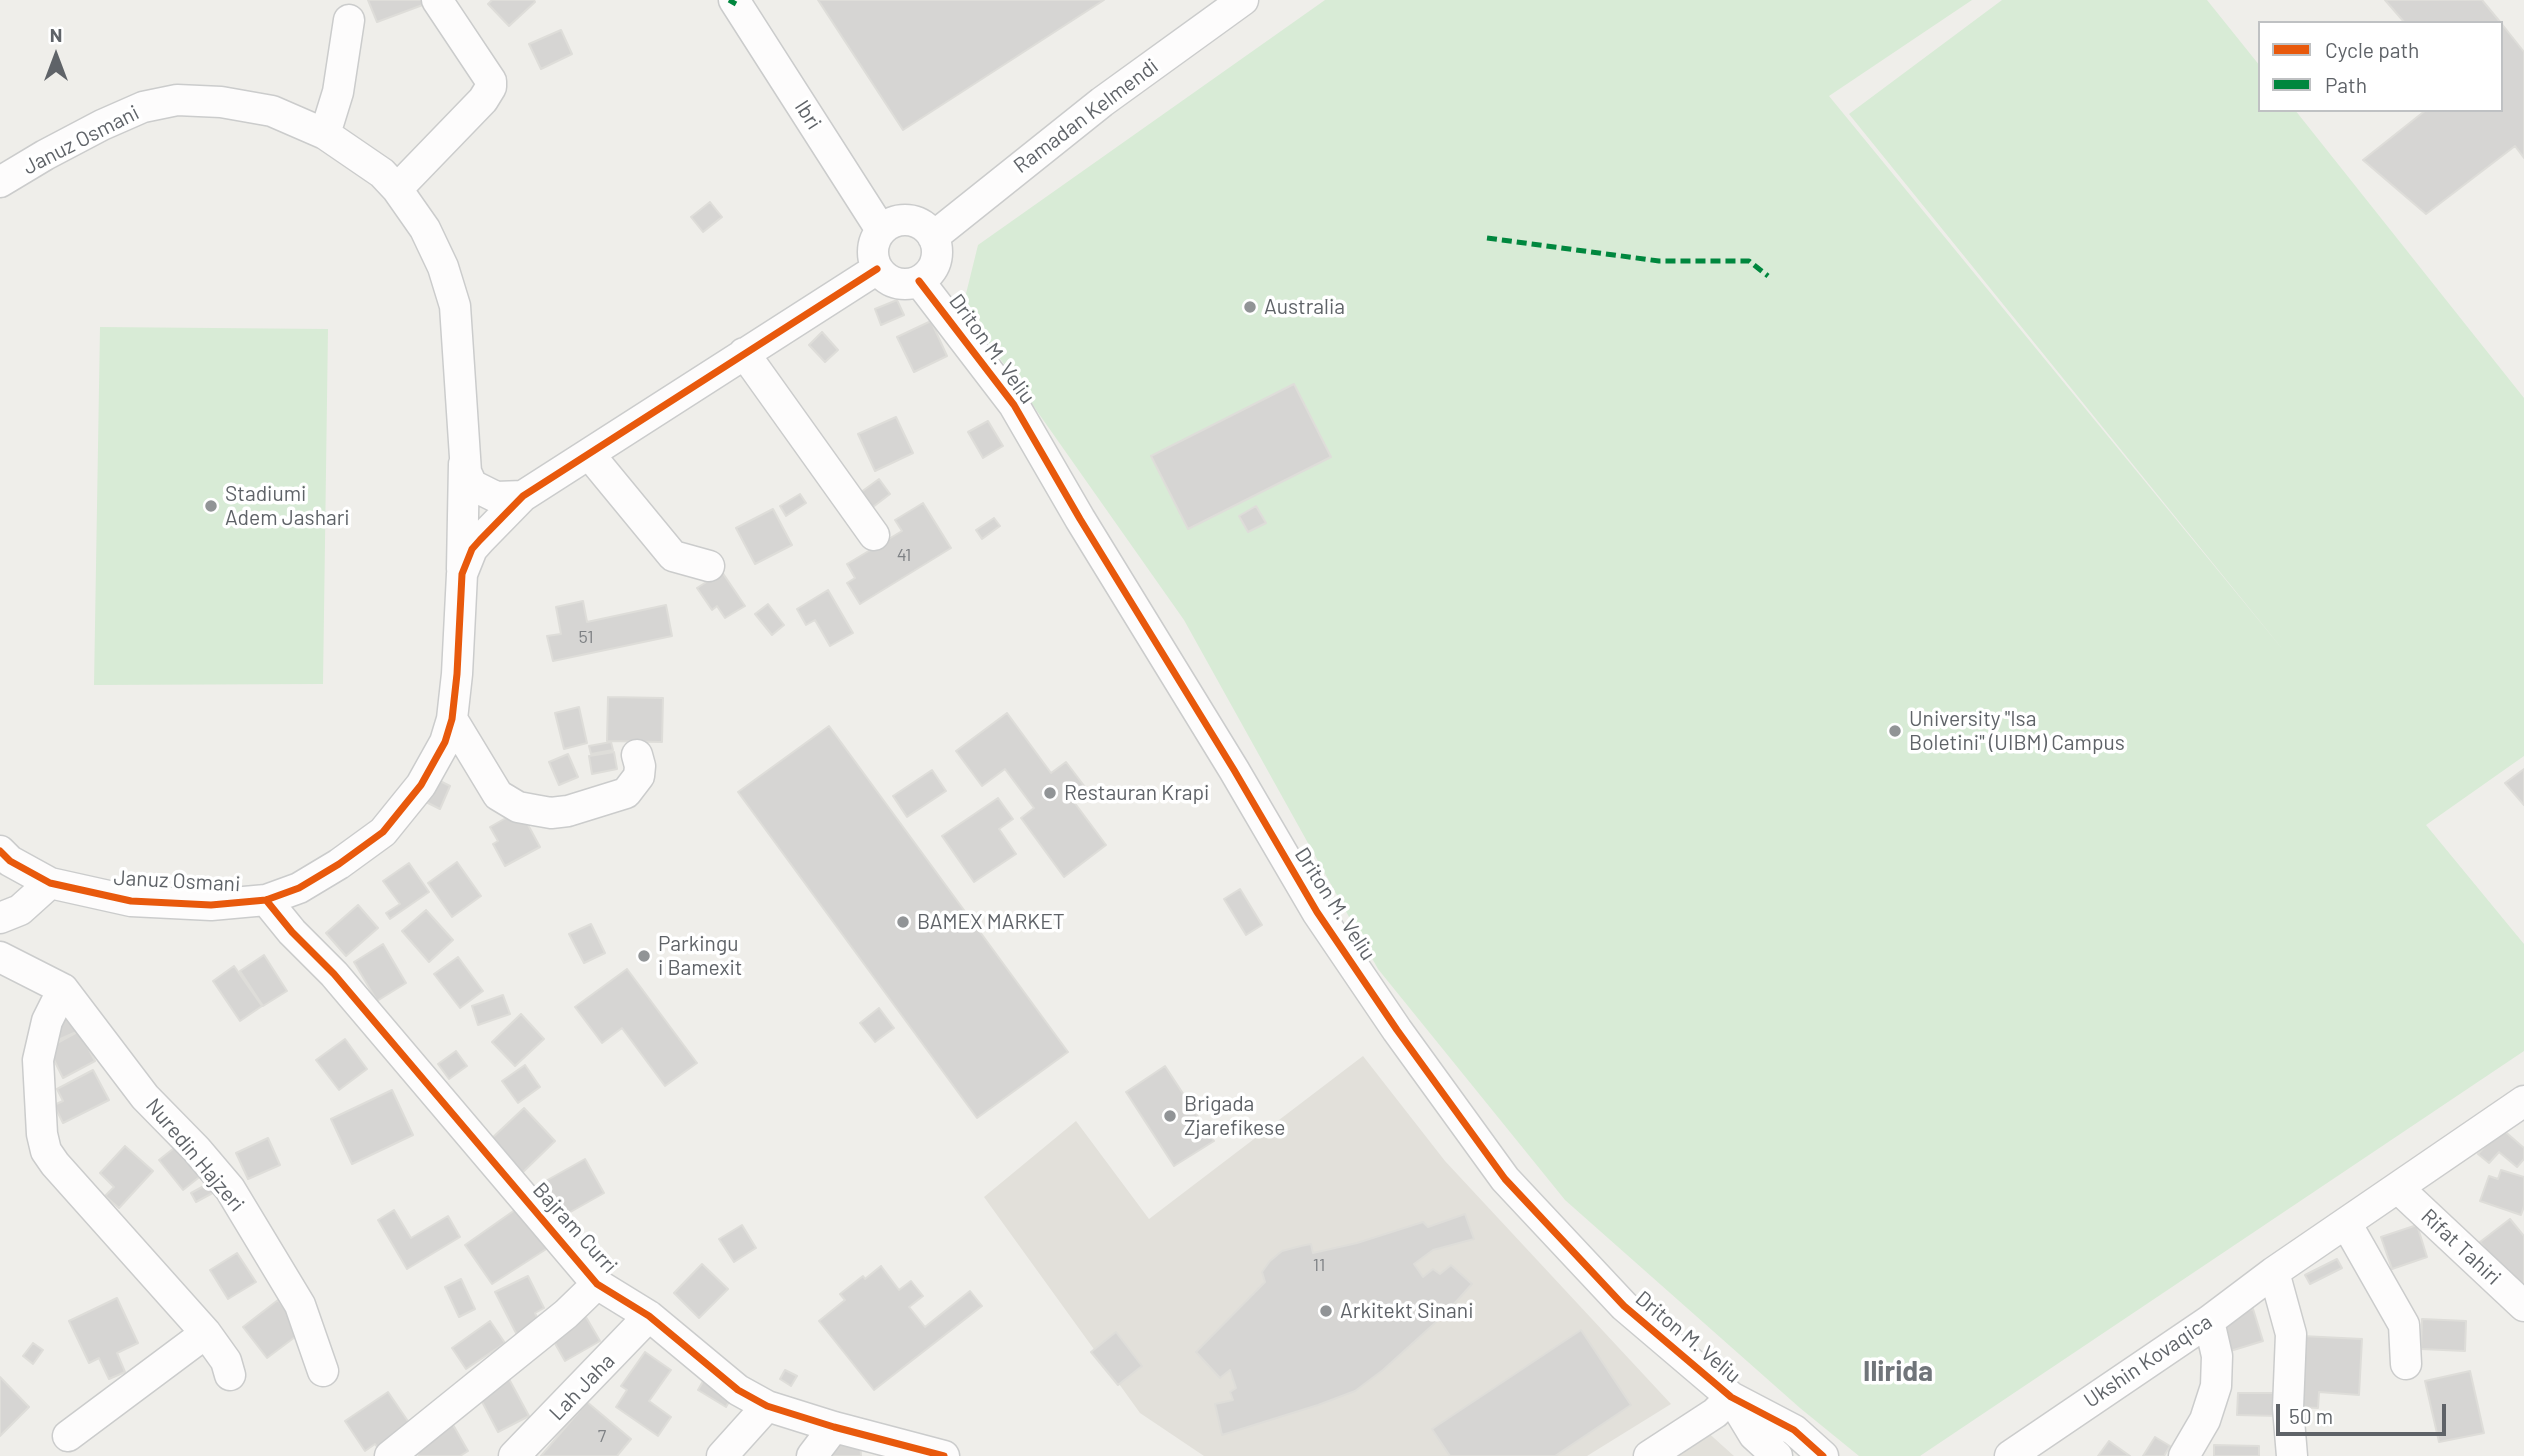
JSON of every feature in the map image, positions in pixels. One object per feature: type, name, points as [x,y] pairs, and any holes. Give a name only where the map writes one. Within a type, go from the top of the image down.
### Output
[{"type":"street","points":[[397,189],[483,100],[491,87],[491,81],[437,0]]},
{"type":"street","name":"Ibri","points":[[734,0],[881,230]]},
{"type":"street","name":"Ramadan Kelmendi","points":[[933,237],[1102,102],[1243,0]]},
{"type":"street","points":[[325,134],[338,92],[349,20]]},
{"type":"street","name":"Januz Osmani","points":[[1,180],[102,125],[143,107],[177,100],[221,102],[272,111],[325,134],[382,173],[397,189],[425,229],[443,268],[455,306],[466,472],[472,485],[496,497],[523,496]]},
{"type":"street","points":[[909,220],[919,223],[933,237],[937,258],[928,276],[919,281],[900,284],[883,276],[877,269],[873,248],[881,230],[890,224],[909,220]]},
{"type":"street","points":[[523,496],[877,269]]},
{"type":"street","name":"Driton M. Veliu","points":[[919,281],[1014,405],[1328,929],[1505,1179],[1624,1306],[1731,1397],[1794,1430],[1823,1456]]},
{"type":"street","points":[[744,353],[874,535]]},
{"type":"street","name":"Januz Osmani","points":[[0,851],[10,861],[50,883],[131,901],[211,905],[266,900],[299,888],[340,864],[383,832],[421,785],[445,741],[452,719],[462,574],[464,446]]},
{"type":"street","points":[[589,454],[673,556],[709,566]]},
{"type":"street","name":"Januz Osmani","points":[[462,574],[472,549],[523,496]]},
{"type":"street","points":[[452,719],[498,795],[518,807],[551,813],[568,811],[626,793],[639,776],[637,755]]},
{"type":"street","points":[[0,918],[20,910],[50,883]]},
{"type":"street","name":"Bajram Curri","points":[[266,900],[292,932],[342,984],[597,1284],[649,1316],[738,1390],[767,1406],[944,1456]]},
{"type":"street","name":"Nuredin Hajzeri","points":[[0,957],[63,989],[145,1097],[196,1149],[230,1189],[300,1305],[323,1371]]},
{"type":"street","points":[[63,989],[47,1021],[38,1060],[41,1134],[46,1151],[206,1333],[226,1361],[230,1375]]},
{"type":"street","name":"Ukshin Kovaqica","points":[[2011,1453],[2208,1321],[2274,1272],[2524,1101]]},
{"type":"street","name":"Rifat Tahiri","points":[[2398,1188],[2524,1306]]},
{"type":"street","points":[[2346,1223],[2404,1325],[2406,1364]]},
{"type":"street","points":[[2274,1272],[2291,1334],[2288,1408],[2291,1456]]},
{"type":"street","name":"Bajram Curri","points":[[390,1456],[566,1314],[597,1284]]},
{"type":"street","name":"Lah Jaha","points":[[514,1456],[649,1316]]},
{"type":"street","points":[[2184,1456],[2205,1420],[2216,1386],[2217,1356],[2208,1321]]},
{"type":"street","points":[[68,1436],[206,1333]]},
{"type":"street","points":[[1649,1456],[1715,1413],[1731,1397]]},
{"type":"street","name":"Driton M. Veliu","points":[[1731,1397],[1754,1435],[1777,1456]]},
{"type":"street","points":[[722,1456],[767,1406]]},
{"type":"street","points":[[812,1456],[834,1427]]},
{"type":"shaded area","name":"Arkitekt Sinani","points":[[1363,1056],[1445,1161],[1671,1404],[1587,1456],[1204,1456],[1140,1413],[984,1197],[1076,1121],[1149,1219]]},
{"type":"shaded area","points":[[1704,1429],[1734,1456],[1668,1456]]},
{"type":"green space","name":"University \"Isa Boletini\" (UIBM) Campus","points":[[1325,0],[1972,0],[1829,96],[2284,651],[1849,114],[2002,0],[2207,0],[2258,64],[2258,112],[2297,112],[2524,398],[2524,756],[2426,825],[2524,944],[2524,1051],[1920,1456],[1859,1456],[1800,1408],[1565,1200],[1378,969],[1184,620],[963,306],[978,245]]},
{"type":"green space","name":"Stadiumi Adem Jashari","points":[[100,327],[328,329],[323,684],[94,685]]},
{"type":"building","points":[[368,0],[427,0],[428,3],[377,22]]},
{"type":"building","points":[[492,0],[535,2],[509,26],[488,4]]},
{"type":"building","points":[[818,0],[1104,0],[903,130]]},
{"type":"building","points":[[2385,0],[2482,0],[2499,21],[2403,21]]},
{"type":"building","points":[[2503,26],[2524,52],[2524,158],[2515,146],[2426,214],[2363,160],[2423,112],[2503,112]]},
{"type":"building","points":[[561,30],[572,54],[541,69],[529,44]]},
{"type":"building","points":[[710,202],[722,217],[703,232],[691,217]]},
{"type":"building","points":[[897,300],[904,315],[881,325],[875,309]]},
{"type":"building","points":[[931,321],[947,356],[914,372],[897,337]]},
{"type":"building","points":[[822,332],[838,350],[825,362],[809,345]]},
{"type":"building","points":[[1294,384],[1331,457],[1188,529],[1151,456]]},
{"type":"building","points":[[896,417],[913,453],[875,471],[858,434]]},
{"type":"building","points":[[988,421],[1003,446],[983,458],[968,432]]},
{"type":"building","points":[[879,479],[890,494],[869,510],[857,495]]},
{"type":"building","points":[[800,494],[806,503],[786,516],[780,506]]},
{"type":"building","points":[[923,503],[951,548],[860,604],[847,583],[855,578],[847,564],[902,531],[895,520]]},
{"type":"building","points":[[1256,506],[1266,523],[1248,532],[1239,516]]},
{"type":"building","points":[[773,509],[792,545],[755,564],[736,528]]},
{"type":"building","points":[[994,518],[1000,526],[982,539],[976,530]]},
{"type":"building","points":[[722,572],[745,606],[725,618],[717,606],[712,610],[697,588]]},
{"type":"building","points":[[828,590],[853,633],[830,646],[815,620],[806,625],[797,609]]},
{"type":"building","points":[[583,601],[587,622],[666,605],[672,636],[553,661],[547,636],[561,634],[556,607]]},
{"type":"building","points":[[768,604],[784,625],[772,635],[755,614]]},
{"type":"building","points":[[608,697],[663,698],[662,742],[607,741]]},
{"type":"building","points":[[579,707],[587,743],[564,749],[555,713]]},
{"type":"building","name":"Restauran Krapi","points":[[1007,713],[1051,773],[1066,762],[1085,787],[1071,798],[1106,845],[1064,877],[1021,818],[1034,808],[1005,769],[982,786],[956,751]]},
{"type":"building","name":"BAMEX MARKET","points":[[829,726],[1068,1052],[977,1118],[738,792]]},
{"type":"building","points":[[611,742],[613,750],[591,754],[589,746]]},
{"type":"building","points":[[614,752],[617,769],[592,774],[589,756]]},
{"type":"building","points":[[568,754],[578,777],[559,785],[549,762]]},
{"type":"building","points":[[2524,769],[2524,805],[2505,783]]},
{"type":"building","points":[[932,770],[946,791],[907,817],[893,796]]},
{"type":"building","points":[[434,778],[450,786],[440,809],[424,801]]},
{"type":"building","points":[[998,798],[1013,819],[999,829],[1016,854],[974,882],[942,836]]},
{"type":"building","points":[[520,810],[540,847],[505,866],[493,844],[498,841],[490,827]]},
{"type":"building","points":[[457,862],[481,896],[452,917],[428,883]]},
{"type":"building","points":[[409,863],[429,892],[390,919],[386,913],[400,904],[383,881]]},
{"type":"building","points":[[1240,889],[1262,925],[1246,935],[1224,899]]},
{"type":"building","points":[[358,905],[378,928],[346,956],[326,933]]},
{"type":"building","points":[[426,910],[453,940],[429,962],[402,931]]},
{"type":"building","points":[[591,924],[605,953],[584,963],[569,934]]},
{"type":"building","points":[[383,944],[406,983],[377,1001],[354,962]]},
{"type":"building","points":[[264,955],[287,991],[263,1006],[240,971]]},
{"type":"building","points":[[458,957],[483,991],[460,1008],[434,974]]},
{"type":"building","points":[[234,966],[262,1006],[240,1021],[213,981]]},
{"type":"building","points":[[627,969],[697,1063],[665,1086],[622,1028],[602,1043],[575,1007]]},
{"type":"building","points":[[503,995],[510,1014],[478,1025],[472,1006]]},
{"type":"building","points":[[879,1008],[894,1028],[875,1042],[860,1023]]},
{"type":"building","points":[[73,1009],[81,1030],[58,1040],[49,1020]]},
{"type":"building","points":[[521,1014],[544,1039],[515,1066],[492,1042]]},
{"type":"building","points":[[79,1031],[95,1061],[63,1078],[48,1048]]},
{"type":"building","points":[[345,1039],[367,1069],[339,1090],[316,1060]]},
{"type":"building","points":[[456,1051],[467,1066],[449,1079],[438,1064]]},
{"type":"building","points":[[525,1065],[540,1087],[518,1103],[502,1081]]},
{"type":"building","name":"Brigada Zjarefikese","points":[[1165,1066],[1214,1141],[1174,1166],[1126,1092]]},
{"type":"building","points":[[93,1070],[109,1100],[63,1123],[54,1105],[63,1101],[57,1089]]},
{"type":"building","points":[[392,1090],[413,1135],[352,1164],[331,1119]]},
{"type":"building","points":[[524,1108],[555,1141],[522,1173],[490,1140]]},
{"type":"building","points":[[2501,1128],[2524,1148],[2524,1159],[2517,1167],[2499,1152],[2489,1163],[2478,1154]]},
{"type":"building","points":[[268,1138],[280,1165],[248,1179],[236,1153]]},
{"type":"building","points":[[183,1141],[207,1171],[183,1190],[159,1160]]},
{"type":"building","points":[[125,1146],[153,1171],[119,1208],[105,1196],[114,1187],[100,1173]]},
{"type":"building","points":[[585,1159],[604,1193],[558,1219],[550,1213],[535,1187]]},
{"type":"building","points":[[2501,1170],[2524,1177],[2524,1206],[2521,1215],[2480,1201],[2489,1176],[2498,1179]]},
{"type":"building","points":[[215,1180],[220,1189],[196,1202],[191,1193]]},
{"type":"building","points":[[522,1205],[551,1246],[492,1284],[465,1245]]},
{"type":"building","points":[[394,1210],[411,1238],[448,1216],[460,1237],[407,1269],[378,1220]]},
{"type":"building","points":[[1465,1214],[1474,1239],[1433,1250],[1414,1264],[1423,1277],[1433,1269],[1440,1274],[1451,1265],[1472,1284],[1445,1314],[1383,1370],[1355,1391],[1222,1435],[1215,1404],[1233,1400],[1230,1392],[1236,1388],[1230,1370],[1220,1378],[1196,1352],[1265,1282],[1262,1272],[1270,1261],[1282,1251],[1301,1246],[1311,1244],[1313,1253],[1357,1243],[1423,1222],[1428,1227]]},
{"type":"building","points":[[2510,1219],[2524,1236],[2524,1289],[2519,1292],[2480,1242]]},
{"type":"building","points":[[742,1225],[756,1248],[734,1262],[719,1239]]},
{"type":"building","points":[[2417,1225],[2427,1257],[2392,1269],[2381,1237]]},
{"type":"building","points":[[237,1253],[256,1282],[228,1299],[210,1270]]},
{"type":"building","points":[[2337,1259],[2342,1268],[2310,1284],[2305,1275]]},
{"type":"building","points":[[702,1264],[728,1289],[699,1318],[674,1293]]},
{"type":"building","points":[[881,1266],[899,1290],[911,1281],[923,1296],[909,1307],[925,1327],[970,1291],[982,1306],[874,1390],[819,1321],[845,1300],[840,1294]]},
{"type":"building","points":[[528,1276],[544,1308],[535,1313],[540,1324],[517,1335],[495,1292]]},
{"type":"building","points":[[461,1279],[475,1309],[459,1317],[445,1287]]},
{"type":"building","points":[[117,1298],[138,1343],[117,1353],[125,1372],[109,1379],[99,1358],[89,1363],[69,1321]]},
{"type":"building","points":[[278,1300],[303,1331],[267,1358],[243,1327]]},
{"type":"building","points":[[2253,1309],[2263,1341],[2227,1352],[2217,1320]]},
{"type":"building","points":[[583,1312],[600,1341],[565,1361],[549,1333]]},
{"type":"building","points":[[2422,1319],[2466,1321],[2465,1351],[2421,1349]]},
{"type":"building","points":[[490,1321],[505,1343],[466,1369],[452,1348]]},
{"type":"building","points":[[1581,1330],[1631,1405],[1555,1456],[1450,1456],[1432,1429]]},
{"type":"building","points":[[1116,1332],[1142,1366],[1118,1385],[1091,1352]]},
{"type":"building","points":[[2302,1336],[2362,1339],[2359,1395],[2319,1392],[2318,1408],[2299,1407]]},
{"type":"building","points":[[33,1343],[43,1350],[33,1364],[23,1356]]},
{"type":"building","points":[[645,1352],[671,1370],[649,1401],[671,1417],[658,1436],[616,1407],[627,1390],[621,1386]]},
{"type":"building","points":[[785,1370],[797,1376],[791,1386],[780,1379]]},
{"type":"building","points":[[2470,1371],[2484,1433],[2439,1442],[2425,1381]]},
{"type":"building","points":[[706,1376],[734,1393],[726,1407],[698,1390]]},
{"type":"building","points":[[0,1377],[29,1407],[0,1436]]},
{"type":"building","points":[[509,1379],[529,1416],[498,1432],[479,1396]]},
{"type":"building","points":[[388,1392],[414,1430],[381,1452],[375,1444],[365,1451],[345,1421]]},
{"type":"building","points":[[2238,1393],[2279,1393],[2279,1416],[2237,1415]]},
{"type":"building","points":[[587,1402],[631,1439],[617,1456],[541,1456]]},
{"type":"building","points":[[452,1423],[468,1451],[460,1456],[419,1456],[413,1445]]},
{"type":"building","points":[[2155,1437],[2170,1446],[2164,1456],[2143,1456]]},
{"type":"building","points":[[860,1439],[861,1456],[826,1456],[825,1440]]},
{"type":"building","points":[[2109,1441],[2130,1456],[2098,1456]]},
{"type":"building","points":[[2214,1445],[2259,1446],[2259,1456],[2214,1456]]},
{"type":"marked path","points":[[729,0],[736,4]]},
{"type":"marked path","points":[[1487,238],[1659,261],[1749,261],[1768,276]]},
{"type":"cycle path","points":[[0,851],[10,861],[50,883],[131,901],[211,905],[266,900],[299,888],[339,864],[383,832],[421,785],[445,742],[452,719],[457,674],[462,574],[472,549],[480,540],[523,496],[877,269]]},
{"type":"cycle path","points":[[919,281],[1014,405],[1317,912],[1397,1030],[1505,1179],[1624,1306],[1731,1397],[1794,1430],[1823,1456]]},
{"type":"cycle path","points":[[266,900],[292,932],[334,974],[597,1284],[649,1316],[738,1390],[767,1406],[944,1456]]},
{"type":"place","name":"Australia","points":[[1250,307]]},
{"type":"place","name":"Stadiumi Adem Jashari","points":[[211,506]]},
{"type":"place","name":"University \"Isa Boletini\" (UIBM) Campus","points":[[1895,731]]},
{"type":"place","name":"Restauran Krapi","points":[[1050,793]]},
{"type":"place","name":"BAMEX MARKET","points":[[903,922]]},
{"type":"place","name":"Parkingu i Bamexit","points":[[644,956]]},
{"type":"place","name":"Brigada Zjarefikese","points":[[1170,1116]]},
{"type":"place","name":"Arkitekt Sinani","points":[[1326,1311]]},
{"type":"district","name":"Ilirida","points":[[1898,1372]]}]
